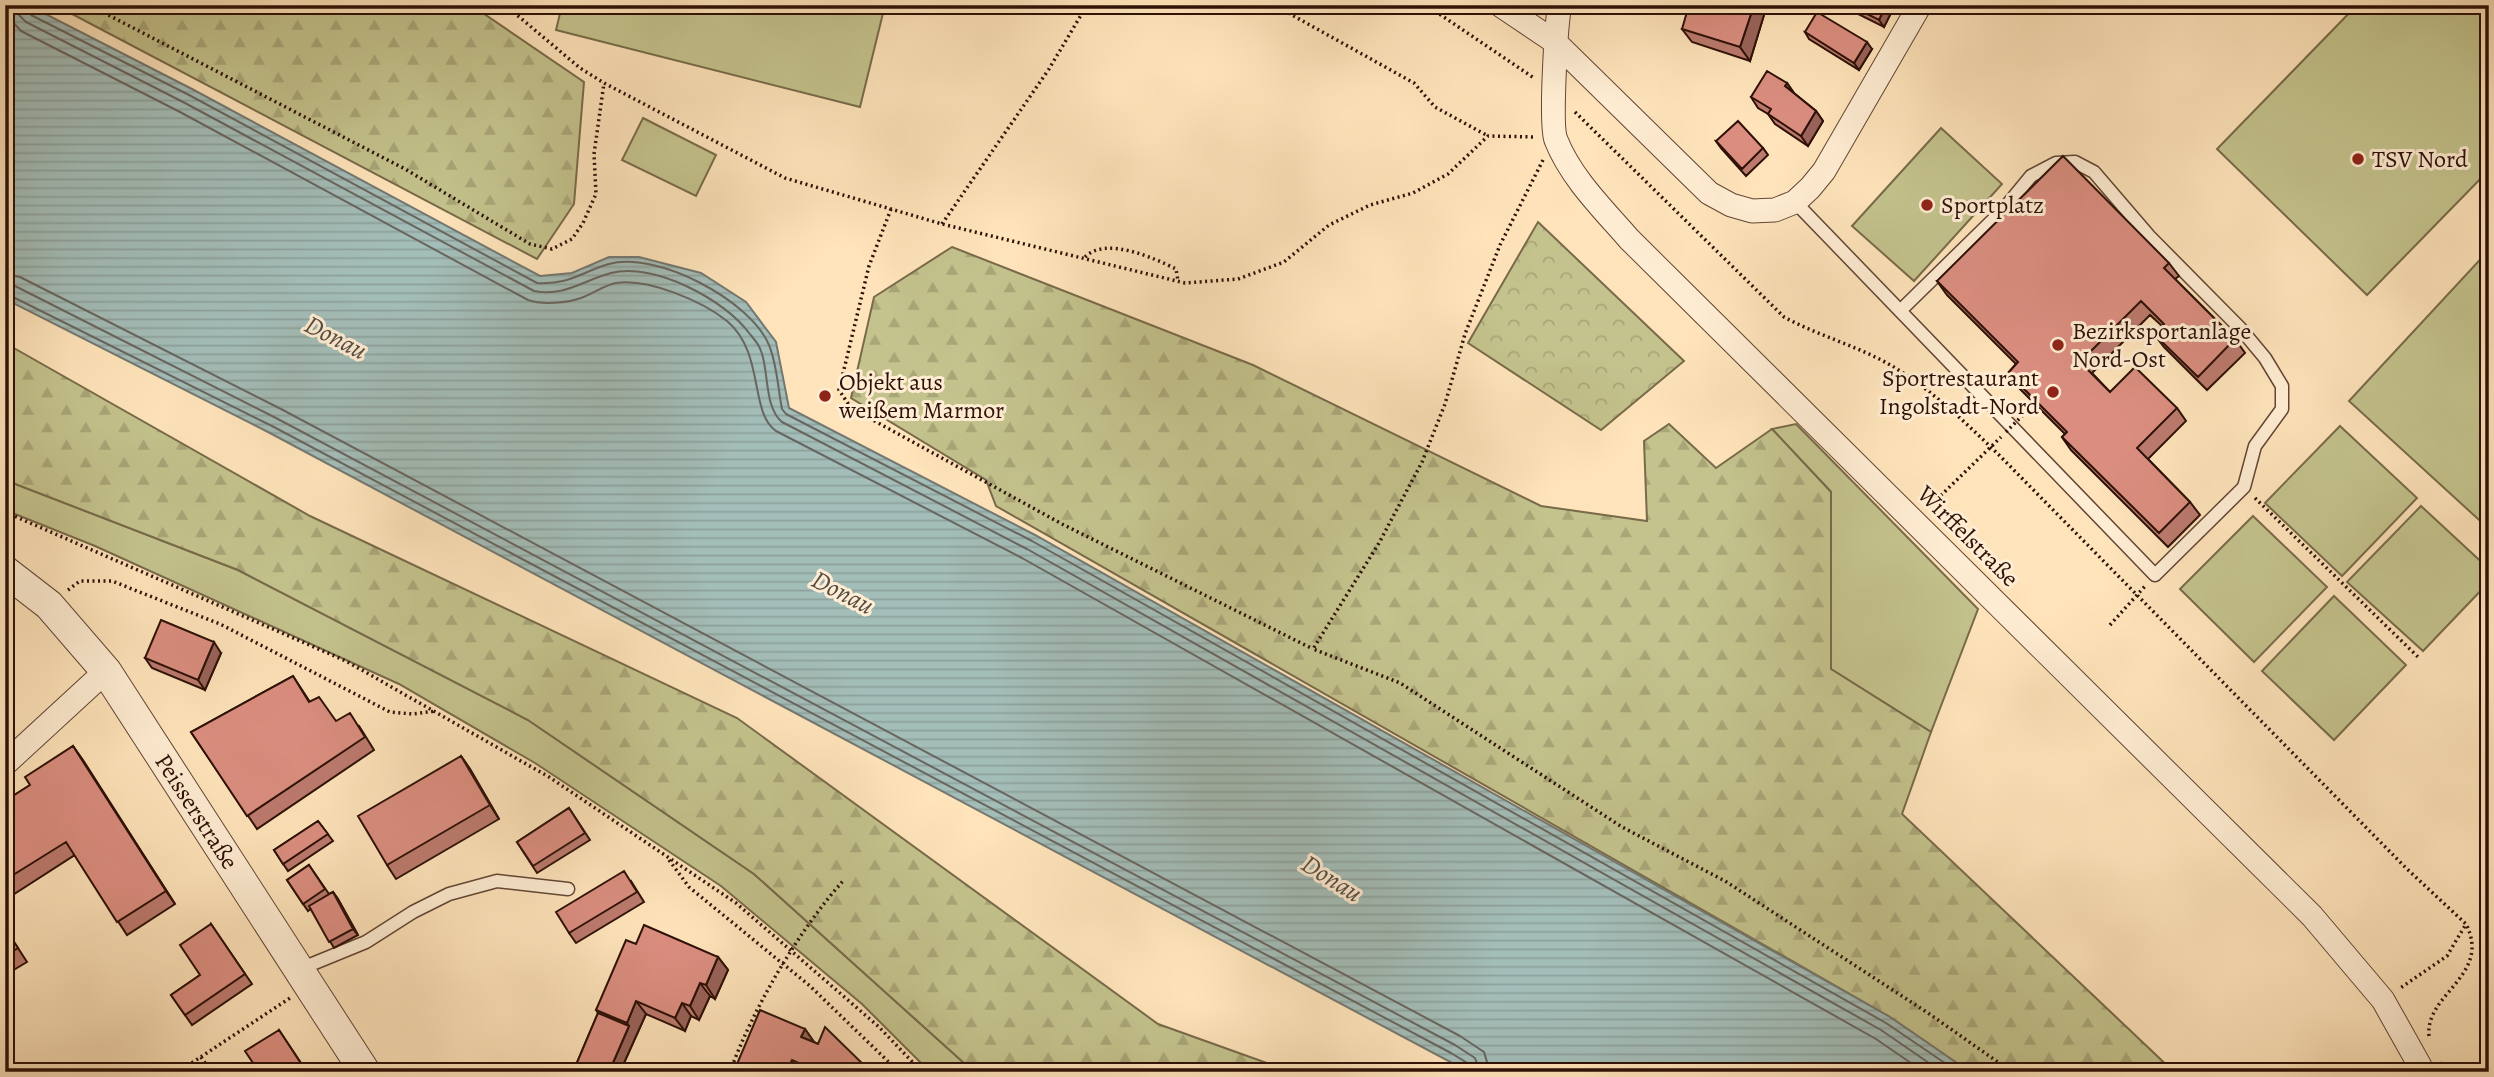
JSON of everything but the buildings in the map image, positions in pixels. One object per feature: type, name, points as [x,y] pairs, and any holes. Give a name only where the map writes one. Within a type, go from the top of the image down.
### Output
[{"type":"street","points":[[1500,5],[1555,42],[1709,193],[1731,205],[1752,211],[1775,210],[1795,201],[1824,171],[1920,5]]},
{"type":"street","points":[[1555,138],[1555,42],[1560,5]]},
{"type":"street","name":"Wirffelstraße","points":[[1555,138],[1584,187],[1629,239],[2312,916],[2383,1000],[2427,1063]]},
{"type":"street","name":"Peisserstraße","points":[[5,571],[49,605],[106,671],[365,1072]]},
{"type":"street","points":[[5,764],[106,671]]},
{"type":"lane","points":[[1795,201],[1900,311],[2155,575],[2244,487],[2255,446],[2282,408],[2281,386],[2265,358],[2240,328],[2149,236],[2094,172],[2075,162],[2056,163],[2031,176],[2003,210],[1900,311]]},
{"type":"lane","points":[[305,977],[449,894],[497,881],[568,890]]},
{"type":"path","points":[[89,5],[405,169],[530,244],[552,249],[572,239],[583,223],[596,194],[594,154],[604,83]]},
{"type":"path","points":[[505,5],[580,68],[604,83],[785,178],[942,224],[1178,281],[1238,279],[1284,261],[1329,225],[1370,205],[1413,193],[1448,174],[1488,136]]},
{"type":"path","points":[[942,224],[1049,69],[1087,5]]},
{"type":"path","points":[[1274,5],[1414,83],[1435,107],[1488,136],[1555,138],[1500,245],[1465,334],[1445,404],[1422,463],[1379,543],[1313,649]]},
{"type":"path","points":[[1426,5],[1555,93],[1784,317],[1812,332],[1891,365],[1933,394],[1991,447],[2406,868],[2466,924],[2473,939],[2470,963],[2432,1016],[2428,1026],[2430,1041]]},
{"type":"path","points":[[891,209],[869,266],[839,390],[851,408],[1062,524],[1313,649],[1400,683],[1622,827],[1748,896],[2012,1072]]},
{"type":"path","points":[[1085,257],[1091,251],[1102,250],[1144,255],[1176,269],[1178,281]]},
{"type":"path","points":[[1914,520],[2035,403]]},
{"type":"path","points":[[2244,487],[2418,657]]},
{"type":"path","points":[[5,512],[346,661],[438,711],[549,777],[736,903],[879,1027],[922,1072]]},
{"type":"path","points":[[49,605],[80,581],[112,581],[220,624],[390,712],[413,714],[438,711]]},
{"type":"path","points":[[2110,625],[2137,594]]},
{"type":"path","points":[[667,857],[689,887],[783,965],[899,1072]]},
{"type":"path","points":[[730,1072],[757,1011],[783,965],[813,917],[844,880]]},
{"type":"path","points":[[2383,1000],[2447,956],[2466,924]]},
{"type":"path","points":[[178,1072],[305,977]]},
{"type":"path","points":[[201,1057],[211,1072]]},
{"type":"path","points":[[2427,1063],[2440,1063],[2453,1072]]},
{"type":"green space","points":[[55,5],[471,5],[584,82],[574,204],[537,259]]},
{"type":"green space","points":[[562,5],[885,5],[860,107],[556,30]]},
{"type":"green space","name":"TSV Nord","points":[[2357,5],[2489,5],[2489,170],[2367,295],[2217,149]]},
{"type":"green space","points":[[643,118],[716,155],[696,196],[622,160]]},
{"type":"green space","name":"Sportplatz","points":[[1941,128],[2002,184],[1914,281],[1852,226]]},
{"type":"green space","points":[[1538,222],[1684,361],[1601,430],[1468,343]]},
{"type":"green space","points":[[952,247],[1253,365],[1541,506],[1647,521],[1644,441],[1669,424],[1716,468],[1772,429],[1831,492],[1831,669],[1931,732],[1902,814],[2174,1072],[1970,1072],[1890,1017],[996,506],[986,480],[851,398],[874,297]]},
{"type":"green space","points":[[2489,250],[2489,529],[2349,401]]},
{"type":"green space","points":[[5,343],[310,516],[737,718],[1158,1024],[1292,1072],[974,1072],[754,874],[528,720],[238,570],[5,480]]},
{"type":"green space","points":[[1796,424],[1978,609],[1931,732],[1831,669],[1831,492],[1772,429]]},
{"type":"green space","points":[[2340,426],[2417,498],[2342,576],[2265,503]]},
{"type":"green space","points":[[5,480],[238,570],[528,720],[754,874],[974,1072],[930,1072],[862,1004],[721,886],[535,763],[399,684],[95,546],[5,510]]},
{"type":"green space","points":[[2421,506],[2489,569],[2489,582],[2423,651],[2347,582]]},
{"type":"green space","points":[[2253,516],[2327,587],[2254,662],[2180,589]]},
{"type":"green space","points":[[2334,596],[2406,665],[2334,740],[2262,671]]},
{"type":"water","name":"Donau","points":[[5,5],[28,5],[192,89],[540,276],[572,273],[609,257],[639,257],[701,273],[746,302],[776,342],[789,408],[1035,535],[1890,1017],[1970,1072],[1469,1072],[268,432],[5,299]]},
{"type":"place","name":"TSV Nord","points":[[2358,159]]},
{"type":"place","name":"Sportplatz","points":[[1927,205]]},
{"type":"place","name":"Bezirksportanlage Nord-Ost","points":[[2058,345]]},
{"type":"place","name":"Sportrestaurant Ingolstadt-Nord","points":[[2053,392]]},
{"type":"place","name":"Objekt aus weißem Marmor","points":[[825,396]]}]
